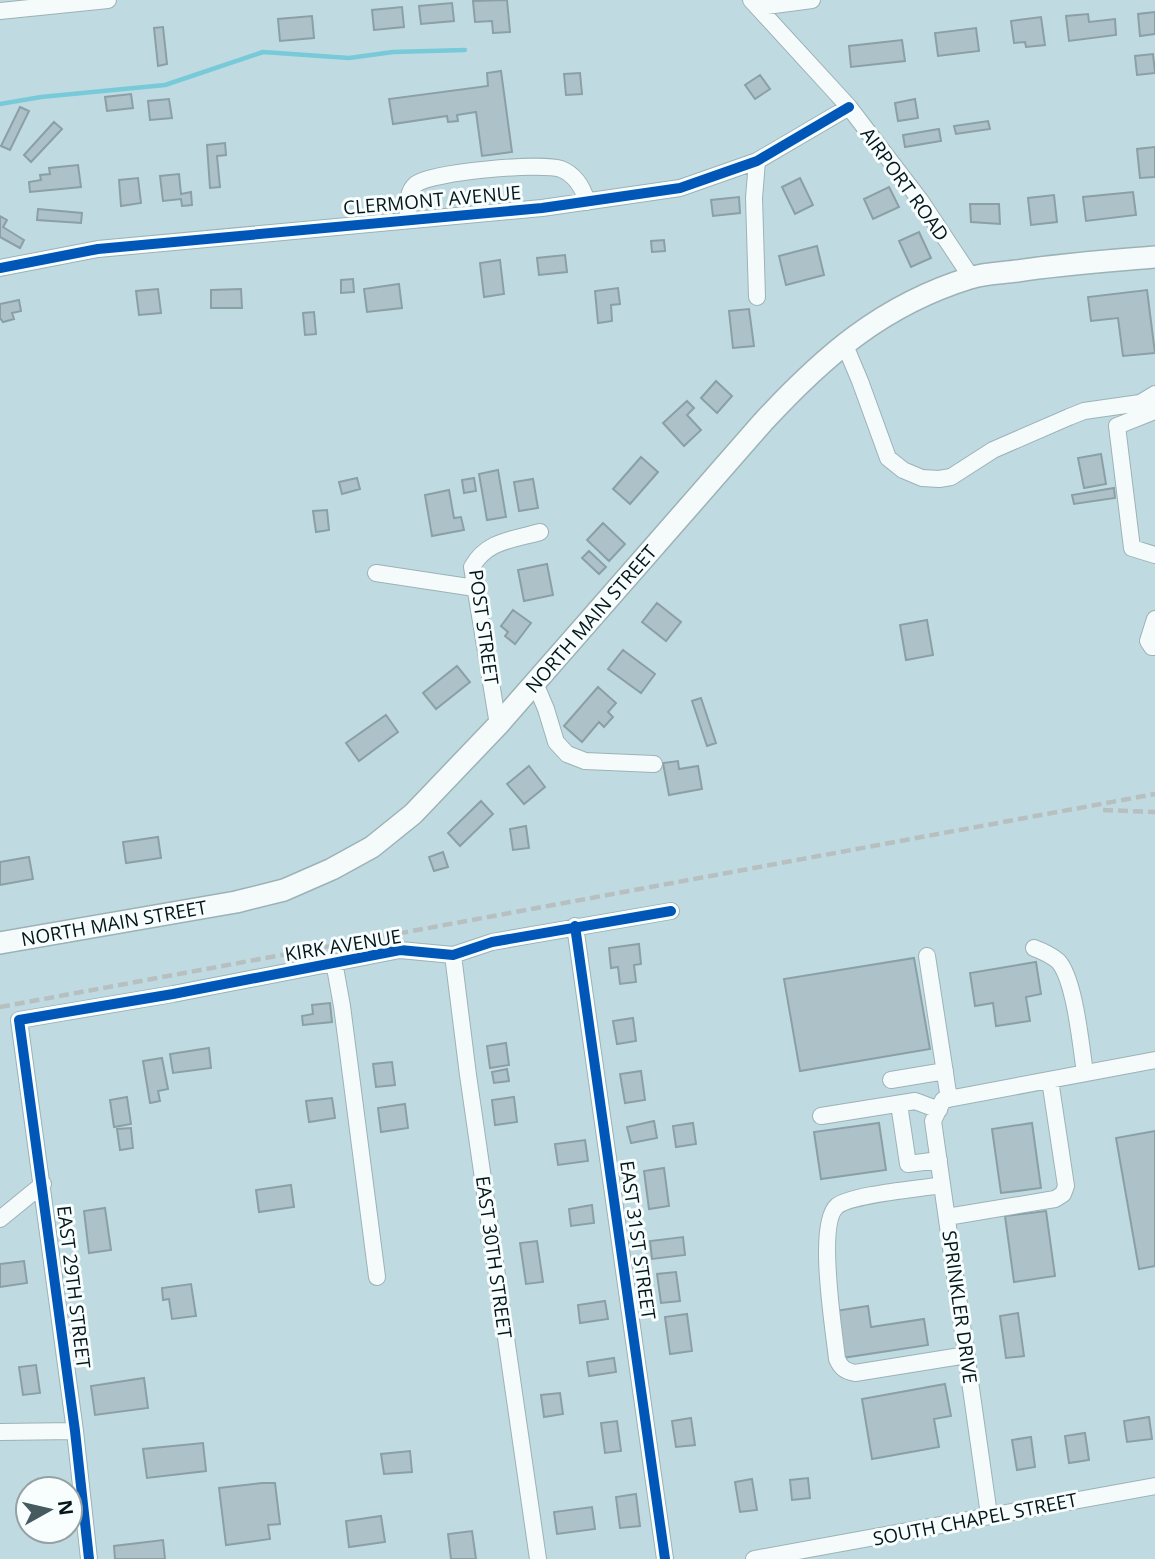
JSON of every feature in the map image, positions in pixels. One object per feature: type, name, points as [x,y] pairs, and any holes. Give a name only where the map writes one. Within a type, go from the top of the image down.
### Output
[{"type":"main road","name":"NORTH MAIN STREET","points":[[0,943],[236,902],[284,890],[332,869],[372,847],[413,814],[498,725],[763,422],[803,378],[844,343],[910,302],[971,277],[1155,257]]},
{"type":"street","points":[[0,11],[108,0]]},
{"type":"street","points":[[755,3],[812,0]]},
{"type":"street","name":"AIRPORT ROAD","points":[[755,3],[849,107],[920,201],[971,277]]},
{"type":"street","name":"CLERMONT AVENUE","points":[[0,268],[98,249],[587,202],[680,188],[757,161],[849,107]]},
{"type":"street","points":[[757,161],[754,198],[757,297]]},
{"type":"street","points":[[408,220],[410,191],[417,183],[516,166],[550,166],[572,174],[587,202]]},
{"type":"street","points":[[844,343],[888,458],[903,470],[922,478],[951,477],[993,450],[1069,417],[1084,411],[1140,403],[1155,394]]},
{"type":"street","points":[[1155,411],[1117,426],[1132,548],[1155,555]]},
{"type":"street","name":"POST STREET","points":[[498,725],[472,567],[479,555],[490,546],[540,532]]},
{"type":"street","points":[[376,573],[475,588]]},
{"type":"street","points":[[1155,619],[1148,641],[1155,647]]},
{"type":"street","points":[[535,683],[556,742],[567,754],[585,761],[653,764]]},
{"type":"street","name":"KIRK AVENUE","points":[[19,1020],[173,994],[400,950],[453,956],[492,942],[671,911]]},
{"type":"street","name":"EAST 31ST STREET","points":[[576,926],[665,1559]]},
{"type":"street","points":[[1034,948],[1057,961],[1066,972],[1085,1073]]},
{"type":"street","name":"EAST 30TH STREET","points":[[453,956],[538,1559]]},
{"type":"street","name":"SPRINKLER DRIVE","points":[[927,956],[945,1072],[943,1103],[933,1121],[989,1515]]},
{"type":"street","points":[[334,962],[377,1277]]},
{"type":"street","name":"EAST 29TH STREET","points":[[19,1020],[43,1184],[89,1559]]},
{"type":"street","points":[[821,1116],[915,1101],[943,1103],[1155,1059]]},
{"type":"street","points":[[891,1080],[945,1072]]},
{"type":"street","points":[[947,1217],[1055,1199],[1063,1195],[1066,1186],[1050,1080]]},
{"type":"street","points":[[899,1104],[908,1164],[939,1160]]},
{"type":"street","points":[[0,1219],[43,1184]]},
{"type":"street","points":[[942,1185],[872,1196],[846,1202],[835,1208],[829,1219],[826,1248],[837,1359],[840,1367],[855,1373],[967,1355]]},
{"type":"street","points":[[0,1432],[75,1431]]},
{"type":"street","name":"SOUTH CHAPEL STREET","points":[[754,1559],[1155,1486]]},
{"type":"building","points":[[507,0],[510,32],[493,33],[492,21],[475,22],[473,1]]},
{"type":"building","points":[[452,3],[454,21],[421,24],[419,6]]},
{"type":"building","points":[[402,7],[404,27],[374,30],[372,10]]},
{"type":"building","points":[[1155,12],[1155,34],[1140,36],[1138,14]]},
{"type":"building","points":[[1088,14],[1089,22],[1115,19],[1116,35],[1069,41],[1066,16]]},
{"type":"building","points":[[312,16],[314,38],[280,41],[278,19]]},
{"type":"building","points":[[1041,17],[1045,45],[1026,47],[1025,42],[1014,43],[1011,21]]},
{"type":"building","points":[[163,27],[167,64],[158,66],[154,28]]},
{"type":"building","points":[[976,28],[979,51],[938,56],[935,33]]},
{"type":"building","points":[[902,40],[905,61],[851,67],[849,46]]},
{"type":"building","points":[[1153,54],[1155,73],[1137,75],[1135,56]]},
{"type":"building","points":[[501,71],[512,152],[482,156],[476,112],[457,115],[458,121],[448,122],[447,116],[393,124],[389,99],[488,86],[487,73]]},
{"type":"building","points":[[580,73],[582,94],[566,95],[564,74]]},
{"type":"building","points":[[760,75],[770,89],[755,99],[745,85]]},
{"type":"building","points":[[131,94],[133,108],[107,111],[105,97]]},
{"type":"building","points":[[169,99],[172,118],[150,120],[148,101]]},
{"type":"building","points":[[915,99],[918,118],[898,121],[895,103]]},
{"type":"building","points":[[20,107],[29,111],[10,150],[1,146]]},
{"type":"building","points":[[988,121],[990,129],[956,134],[954,126]]},
{"type":"building","points":[[54,122],[62,129],[31,162],[24,155]]},
{"type":"building","points":[[939,129],[941,141],[905,147],[903,135]]},
{"type":"building","points":[[225,143],[226,155],[217,156],[220,187],[210,188],[207,145]]},
{"type":"building","points":[[1155,147],[1155,177],[1140,178],[1137,149]]},
{"type":"building","points":[[78,165],[81,187],[30,192],[29,182],[41,180],[40,175],[50,174],[49,168]]},
{"type":"building","points":[[179,174],[181,194],[191,192],[192,205],[182,206],[181,199],[163,201],[160,176]]},
{"type":"building","points":[[138,178],[141,203],[121,206],[119,180]]},
{"type":"building","points":[[800,178],[813,205],[795,214],[782,187]]},
{"type":"building","points":[[889,187],[899,207],[873,219],[864,199]]},
{"type":"building","points":[[1133,192],[1136,215],[1086,221],[1083,197]]},
{"type":"building","points":[[1054,195],[1057,222],[1031,225],[1028,198]]},
{"type":"building","points":[[739,197],[740,213],[713,216],[711,200]]},
{"type":"building","points":[[970,204],[999,204],[1000,224],[971,222]]},
{"type":"building","points":[[38,209],[82,213],[81,223],[37,220]]},
{"type":"building","points":[[0,216],[7,220],[3,227],[24,240],[20,248],[0,237]]},
{"type":"building","points":[[919,232],[931,258],[911,267],[899,241]]},
{"type":"building","points":[[664,240],[665,251],[652,252],[651,241]]},
{"type":"building","points":[[817,246],[824,275],[786,285],[779,256]]},
{"type":"building","points":[[565,255],[567,272],[539,275],[537,258]]},
{"type":"building","points":[[500,260],[504,294],[484,297],[480,263]]},
{"type":"building","points":[[353,279],[354,292],[341,293],[341,280]]},
{"type":"building","points":[[399,284],[402,308],[367,312],[364,289]]},
{"type":"building","points":[[618,288],[620,304],[611,305],[612,321],[598,323],[595,291]]},
{"type":"building","points":[[158,289],[161,313],[139,315],[136,291]]},
{"type":"building","points":[[241,289],[242,308],[211,308],[211,290]]},
{"type":"building","points":[[1147,290],[1155,353],[1123,356],[1118,318],[1091,321],[1088,297]]},
{"type":"building","points":[[19,300],[21,311],[12,313],[14,319],[3,322],[0,318],[0,304]]},
{"type":"building","points":[[749,309],[754,346],[733,348],[729,311]]},
{"type":"building","points":[[314,312],[316,334],[305,335],[303,313]]},
{"type":"building","points":[[716,381],[732,396],[717,413],[701,398]]},
{"type":"building","points":[[687,401],[694,408],[687,415],[701,430],[684,446],[663,423]]},
{"type":"building","points":[[1101,454],[1106,484],[1084,488],[1078,458]]},
{"type":"building","points":[[641,457],[658,472],[630,504],[613,489]]},
{"type":"building","points":[[498,470],[506,517],[487,520],[479,474]]},
{"type":"building","points":[[357,478],[360,489],[342,494],[339,482]]},
{"type":"building","points":[[474,478],[476,491],[464,493],[462,480]]},
{"type":"building","points":[[533,479],[538,508],[519,511],[514,482]]},
{"type":"building","points":[[1114,488],[1115,498],[1074,504],[1072,495]]},
{"type":"building","points":[[449,490],[454,518],[461,517],[464,530],[432,536],[425,495]]},
{"type":"building","points":[[327,510],[329,530],[316,532],[313,511]]},
{"type":"building","points":[[603,523],[625,544],[609,561],[587,540]]},
{"type":"building","points":[[589,551],[606,567],[599,574],[582,558]]},
{"type":"building","points":[[547,564],[553,595],[524,601],[518,570]]},
{"type":"building","points":[[657,603],[681,622],[666,641],[642,622]]},
{"type":"building","points":[[513,610],[531,623],[515,644],[505,636],[508,632],[501,626]]},
{"type":"building","points":[[927,620],[933,655],[906,660],[900,625]]},
{"type":"building","points":[[623,650],[655,674],[641,693],[608,669]]},
{"type":"building","points":[[457,666],[470,682],[436,709],[423,693]]},
{"type":"building","points":[[598,687],[616,703],[608,712],[613,717],[604,727],[599,722],[582,742],[564,726]]},
{"type":"building","points":[[701,698],[716,743],[707,746],[692,701]]},
{"type":"building","points":[[386,715],[398,732],[359,761],[346,743]]},
{"type":"building","points":[[678,761],[679,769],[698,766],[702,789],[669,795],[663,763]]},
{"type":"building","points":[[529,766],[545,787],[524,804],[507,784]]},
{"type":"building","points":[[481,801],[493,814],[460,846],[448,833]]},
{"type":"building","points":[[526,826],[529,848],[513,850],[510,829]]},
{"type":"building","points":[[158,837],[161,858],[126,863],[123,842]]},
{"type":"building","points":[[443,852],[448,867],[434,871],[429,857]]},
{"type":"building","points":[[29,857],[33,879],[0,885],[0,862]]},
{"type":"building","points":[[639,944],[641,964],[634,965],[636,982],[620,984],[618,967],[611,968],[609,948]]},
{"type":"building","points":[[914,958],[930,1049],[800,1071],[784,979]]},
{"type":"building","points":[[1036,962],[1041,994],[1026,997],[1030,1021],[996,1026],[993,1003],[975,1006],[970,973]]},
{"type":"building","points":[[330,1003],[332,1022],[303,1025],[302,1016],[313,1014],[312,1005]]},
{"type":"building","points":[[633,1018],[636,1041],[617,1044],[613,1021]]},
{"type":"building","points":[[506,1043],[509,1065],[490,1068],[487,1046]]},
{"type":"building","points":[[209,1048],[211,1068],[173,1073],[170,1054]]},
{"type":"building","points":[[162,1058],[168,1089],[158,1091],[160,1101],[150,1103],[143,1061]]},
{"type":"building","points":[[392,1062],[395,1085],[376,1087],[373,1064]]},
{"type":"building","points":[[507,1069],[509,1081],[494,1083],[492,1072]]},
{"type":"building","points":[[641,1071],[645,1100],[625,1103],[620,1074]]},
{"type":"building","points":[[127,1097],[131,1124],[114,1127],[110,1100]]},
{"type":"building","points":[[514,1097],[517,1122],[495,1125],[492,1100]]},
{"type":"building","points":[[332,1098],[335,1118],[309,1122],[306,1101]]},
{"type":"building","points":[[405,1104],[408,1128],[381,1132],[378,1108]]},
{"type":"building","points":[[654,1121],[657,1138],[631,1143],[627,1127]]},
{"type":"building","points":[[693,1123],[696,1144],[676,1147],[673,1126]]},
{"type":"building","points":[[879,1123],[886,1170],[821,1179],[814,1132]]},
{"type":"building","points":[[1032,1123],[1041,1188],[1001,1193],[992,1129]]},
{"type":"building","points":[[131,1128],[133,1148],[120,1150],[117,1129]]},
{"type":"building","points":[[1155,1131],[1155,1266],[1139,1269],[1116,1138]]},
{"type":"building","points":[[585,1140],[588,1161],[558,1165],[555,1144]]},
{"type":"building","points":[[664,1168],[669,1206],[649,1209],[644,1171]]},
{"type":"building","points":[[291,1185],[294,1207],[259,1212],[256,1190]]},
{"type":"building","points":[[592,1205],[594,1223],[571,1226],[569,1209]]},
{"type":"building","points":[[105,1208],[111,1250],[89,1253],[84,1211]]},
{"type":"building","points":[[1046,1211],[1055,1276],[1014,1282],[1005,1216]]},
{"type":"building","points":[[683,1237],[685,1255],[652,1259],[650,1241]]},
{"type":"building","points":[[537,1241],[543,1282],[526,1284],[520,1243]]},
{"type":"building","points":[[24,1261],[27,1283],[0,1287],[0,1264]]},
{"type":"building","points":[[676,1272],[680,1301],[661,1303],[657,1274]]},
{"type":"building","points":[[191,1284],[196,1316],[172,1319],[169,1299],[163,1300],[162,1288]]},
{"type":"building","points":[[605,1301],[608,1319],[580,1323],[578,1305]]},
{"type":"building","points":[[868,1306],[871,1327],[924,1319],[928,1345],[842,1358],[835,1311]]},
{"type":"building","points":[[1018,1313],[1024,1356],[1006,1358],[1000,1316]]},
{"type":"building","points":[[687,1314],[692,1351],[670,1354],[665,1317]]},
{"type":"building","points":[[614,1358],[616,1372],[589,1376],[587,1362]]},
{"type":"building","points":[[36,1365],[40,1393],[23,1395],[19,1367]]},
{"type":"building","points":[[144,1378],[148,1408],[95,1415],[91,1386]]},
{"type":"building","points":[[945,1384],[951,1416],[934,1419],[939,1447],[872,1459],[862,1399]]},
{"type":"building","points":[[560,1393],[563,1414],[544,1417],[541,1395]]},
{"type":"building","points":[[1149,1417],[1152,1439],[1127,1442],[1124,1421]]},
{"type":"building","points":[[691,1418],[695,1445],[676,1447],[672,1421]]},
{"type":"building","points":[[617,1421],[621,1451],[605,1453],[601,1423]]},
{"type":"building","points":[[1085,1433],[1089,1460],[1069,1463],[1065,1436]]},
{"type":"building","points":[[1031,1437],[1035,1467],[1017,1470],[1012,1440]]},
{"type":"building","points":[[203,1443],[206,1471],[147,1478],[143,1449]]},
{"type":"building","points":[[410,1451],[412,1472],[384,1474],[381,1454]]},
{"type":"building","points":[[808,1478],[810,1498],[792,1500],[790,1480]]},
{"type":"building","points":[[752,1479],[757,1510],[740,1512],[735,1482]]},
{"type":"building","points":[[275,1483],[280,1524],[268,1525],[270,1539],[226,1545],[219,1488]]},
{"type":"building","points":[[636,1494],[640,1526],[620,1528],[616,1497]]},
{"type":"building","points":[[592,1507],[595,1529],[557,1534],[554,1512]]},
{"type":"building","points":[[381,1516],[385,1542],[349,1547],[346,1521]]},
{"type":"building","points":[[472,1531],[476,1559],[451,1559],[448,1534]]},
{"type":"building","points":[[163,1540],[165,1559],[115,1559],[114,1546]]},
{"type":"waterway","points":[[0,104],[41,97],[165,85],[263,52],[349,58],[393,52],[465,50]]},
{"type":"railway","points":[[0,1007],[1155,794]]},
{"type":"railway","points":[[1103,810],[1155,812]]},
{"type":"cycle path","points":[[0,268],[98,249],[542,208],[680,188],[757,161],[849,107]]},
{"type":"cycle path","points":[[89,1559],[75,1431],[19,1020],[173,994],[400,950],[453,955],[492,942],[671,911]]},
{"type":"cycle path","points":[[575,926],[665,1559]]}]
